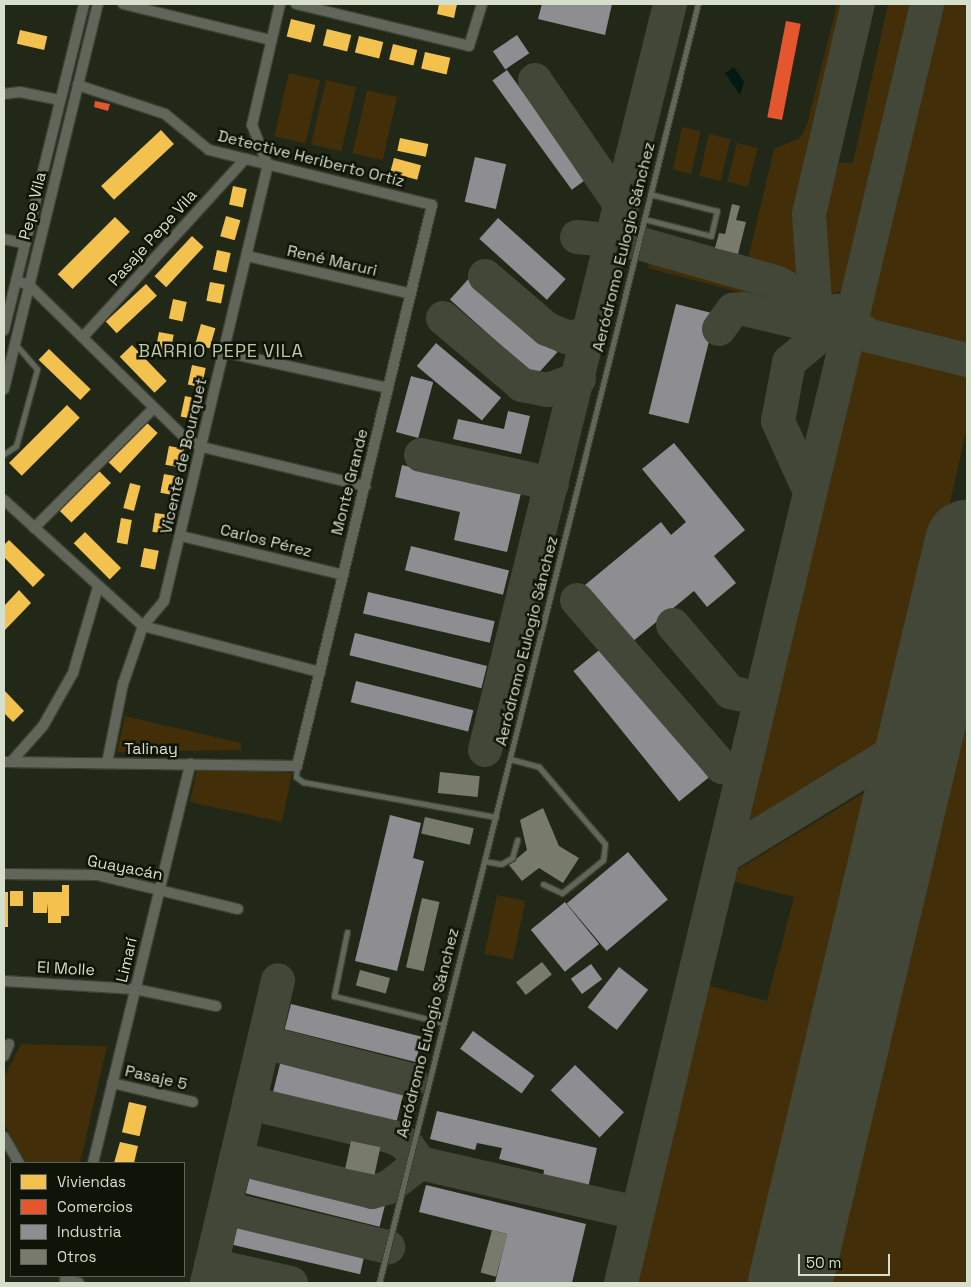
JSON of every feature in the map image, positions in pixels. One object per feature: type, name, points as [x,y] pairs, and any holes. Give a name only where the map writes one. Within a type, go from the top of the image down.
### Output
[{"type":"street","name":"Pepe Vila","points":[[4,330],[7,303],[16,281],[84,4]]},
{"type":"street","name":"Pepe Vila","points":[[4,389],[6,369],[15,343],[98,4]]},
{"type":"street","points":[[123,4],[271,40]]},
{"type":"street","points":[[268,166],[252,125],[280,4]]},
{"type":"street","points":[[296,4],[469,46],[482,4]]},
{"type":"street","name":"Detective Heriberto Ortíz","points":[[78,85],[165,114],[209,150],[432,205]]},
{"type":"street","points":[[4,94],[20,92],[60,100]]},
{"type":"street","points":[[53,130],[66,134]]},
{"type":"street","name":"Pasaje Pepe Vila","points":[[83,338],[244,159]]},
{"type":"street","name":"Vicente de Bourquet","points":[[107,763],[123,684],[143,626],[164,601],[268,166]]},
{"type":"street","name":"Monte Grande","points":[[297,766],[432,205]]},
{"type":"street","points":[[4,239],[25,244]]},
{"type":"street","name":"René Maruri","points":[[247,256],[411,294]]},
{"type":"street","points":[[16,281],[29,285],[185,438],[202,447],[365,486]]},
{"type":"street","points":[[224,352],[388,388]]},
{"type":"street","points":[[34,528],[154,408]]},
{"type":"street","points":[[4,500],[143,626],[320,672]]},
{"type":"street","name":"Carlos Pérez","points":[[181,536],[343,575]]},
{"type":"street","points":[[7,762],[43,726],[73,673],[98,587]]},
{"type":"street","name":"Talinay","points":[[7,762],[297,766]]},
{"type":"street","name":"Limarí","points":[[93,1162],[190,764]]},
{"type":"street","name":"Guayacán","points":[[4,874],[86,874],[238,909]]},
{"type":"street","name":"El Molle","points":[[4,981],[135,989],[216,1006]]},
{"type":"street","points":[[4,1056],[9,1044]]},
{"type":"street","name":"Pasaje 5","points":[[112,1083],[193,1102]]},
{"type":"street","points":[[4,1137],[18,1162]]},
{"type":"street","points":[[65,1280],[79,1283]]},
{"type":"lane","name":"Aeródromo Eulogio Sánchez","points":[[379,1283],[698,4]]},
{"type":"lane","points":[[644,219],[711,236],[717,210],[650,194]]},
{"type":"lane","points":[[4,454],[16,446],[38,369],[15,343]]},
{"type":"lane","points":[[510,759],[539,767],[605,844],[603,860],[562,893],[542,884]]},
{"type":"lane","points":[[297,766],[296,777],[304,782],[496,817]]},
{"type":"lane","points":[[484,861],[501,864],[512,858],[517,840]]},
{"type":"lane","points":[[347,932],[334,996],[444,1023]]},
{"type":"shaded area","points":[[837,4],[849,4],[813,143],[804,217],[805,286],[747,263],[774,149],[800,138],[807,125]]},
{"type":"shaded area","points":[[888,4],[918,4],[854,276],[844,289],[834,294],[825,293],[816,263],[824,162],[853,163]]},
{"type":"shaded area","points":[[937,4],[967,4],[967,347],[864,321],[859,313],[880,249]]},
{"type":"shaded area","points":[[734,67],[744,82],[740,95],[725,73]]},
{"type":"shaded area","points":[[289,73],[320,80],[306,144],[274,136]]},
{"type":"shaded area","points":[[326,80],[356,87],[341,151],[311,144]]},
{"type":"shaded area","points":[[367,90],[397,97],[383,160],[352,153]]},
{"type":"shaded area","points":[[682,127],[701,131],[691,174],[673,170]]},
{"type":"shaded area","points":[[709,134],[730,139],[721,181],[699,176]]},
{"type":"shaded area","points":[[737,143],[757,148],[748,187],[727,182]]},
{"type":"shaded area","points":[[650,261],[782,294],[795,307],[648,268]]},
{"type":"shaded area","points":[[855,344],[967,373],[967,427],[900,725],[877,754],[749,831],[743,825],[827,480]]},
{"type":"shaded area","points":[[967,692],[967,1283],[826,1283],[870,1096]]},
{"type":"shaded area","points":[[125,716],[241,743],[241,750],[117,752]]},
{"type":"shaded area","points":[[197,769],[292,773],[282,822],[190,802]]},
{"type":"shaded area","points":[[875,786],[886,789],[767,1283],[634,1283],[706,985],[767,1001],[794,897],[732,881],[737,870]]},
{"type":"shaded area","points":[[497,895],[525,901],[513,960],[485,954]]},
{"type":"shaded area","points":[[21,1044],[107,1046],[80,1162],[25,1162],[4,1124],[4,1077]]},
{"type":"building: Viviendas","points":[[439,4],[457,4],[454,18],[437,14]]},
{"type":"building: Viviendas","points":[[291,19],[315,25],[311,43],[287,36]]},
{"type":"building: Viviendas","points":[[327,29],[351,35],[347,52],[323,45]]},
{"type":"building: Viviendas","points":[[20,30],[47,36],[44,50],[17,44]]},
{"type":"building: Viviendas","points":[[359,36],[383,42],[379,59],[355,52]]},
{"type":"building: Viviendas","points":[[393,44],[417,50],[413,66],[389,60]]},
{"type":"building: Viviendas","points":[[425,52],[450,58],[447,74],[421,69]]},
{"type":"building: Viviendas","points":[[161,130],[174,144],[114,200],[101,186]]},
{"type":"building: Viviendas","points":[[400,138],[428,144],[426,157],[397,151]]},
{"type":"building: Viviendas","points":[[394,158],[421,165],[417,180],[390,172]]},
{"type":"building: Viviendas","points":[[233,186],[247,189],[243,207],[229,205]]},
{"type":"building: Viviendas","points":[[226,216],[240,220],[235,240],[220,236]]},
{"type":"building: Viviendas","points":[[115,217],[130,232],[73,289],[58,274]]},
{"type":"building: Viviendas","points":[[192,236],[204,247],[166,287],[154,276]]},
{"type":"building: Viviendas","points":[[217,250],[231,253],[227,272],[213,270]]},
{"type":"building: Viviendas","points":[[210,282],[225,285],[221,304],[206,301]]},
{"type":"building: Viviendas","points":[[146,284],[157,296],[117,333],[106,322]]},
{"type":"building: Viviendas","points":[[173,299],[187,302],[183,321],[169,319]]},
{"type":"building: Viviendas","points":[[201,324],[215,328],[210,348],[195,344]]},
{"type":"building: Viviendas","points":[[159,332],[174,335],[170,354],[155,352]]},
{"type":"building: Viviendas","points":[[132,345],[167,381],[155,393],[120,357]]},
{"type":"building: Viviendas","points":[[49,349],[91,389],[80,400],[39,360]]},
{"type":"building: Viviendas","points":[[192,365],[206,368],[202,387],[188,385]]},
{"type":"building: Viviendas","points":[[185,396],[199,399],[194,419],[181,417]]},
{"type":"building: Viviendas","points":[[67,405],[80,418],[22,476],[9,463]]},
{"type":"building: Viviendas","points":[[146,422],[158,433],[120,473],[108,462]]},
{"type":"building: Viviendas","points":[[169,446],[184,449],[180,468],[165,465]]},
{"type":"building: Viviendas","points":[[99,471],[111,483],[71,523],[59,511]]},
{"type":"building: Viviendas","points":[[164,474],[179,477],[175,496],[160,493]]},
{"type":"building: Viviendas","points":[[130,483],[141,486],[134,511],[123,508]]},
{"type":"building: Viviendas","points":[[155,513],[170,515],[167,534],[152,532]]},
{"type":"building: Viviendas","points":[[121,518],[132,520],[127,545],[117,543]]},
{"type":"building: Viviendas","points":[[85,532],[121,568],[110,579],[74,543]]},
{"type":"building: Viviendas","points":[[9,540],[45,575],[33,587],[4,557],[4,545]]},
{"type":"building: Viviendas","points":[[144,548],[159,551],[155,570],[140,567]]},
{"type":"building: Viviendas","points":[[19,590],[31,603],[4,631],[4,606]]},
{"type":"building: Viviendas","points":[[4,690],[24,711],[13,722],[4,713]]},
{"type":"building: Viviendas","points":[[62,885],[69,885],[69,916],[61,916],[61,923],[48,923],[48,903],[47,913],[33,913],[33,892],[62,892]]},
{"type":"building: Viviendas","points":[[10,891],[23,891],[23,906],[10,906]]},
{"type":"building: Viviendas","points":[[4,892],[8,892],[8,927],[4,927]]},
{"type":"building: Viviendas","points":[[129,1102],[147,1106],[140,1136],[122,1132]]},
{"type":"building: Viviendas","points":[[120,1142],[138,1146],[134,1162],[114,1162]]},
{"type":"building: Comercios","points":[[786,21],[801,24],[782,120],[767,117]]},
{"type":"building: Comercios","points":[[95,101],[110,104],[108,111],[94,107]]},
{"type":"building: Industria","points":[[542,4],[612,4],[605,35],[538,19]]},
{"type":"building: Industria","points":[[517,35],[529,53],[505,69],[493,51]]},
{"type":"building: Industria","points":[[507,70],[586,179],[572,190],[492,81]]},
{"type":"building: Industria","points":[[475,157],[506,164],[496,209],[465,202]]},
{"type":"building: Industria","points":[[498,218],[566,279],[547,300],[479,239]]},
{"type":"building: Industria","points":[[472,275],[557,352],[535,376],[450,300]]},
{"type":"building: Industria","points":[[676,304],[716,314],[688,424],[649,414]]},
{"type":"building: Industria","points":[[436,343],[501,398],[482,421],[417,366]]},
{"type":"building: Industria","points":[[411,376],[433,382],[418,438],[396,432]]},
{"type":"building: Industria","points":[[508,411],[530,416],[521,454],[453,439],[458,419],[504,429]]},
{"type":"building: Industria","points":[[674,443],[745,530],[714,556],[736,583],[707,607],[694,591],[626,647],[579,590],[661,522],[671,535],[686,522],[642,469]]},
{"type":"building: Industria","points":[[402,465],[521,493],[507,552],[454,540],[460,512],[395,497]]},
{"type":"building: Industria","points":[[411,546],[509,570],[503,595],[405,570]]},
{"type":"building: Industria","points":[[368,592],[495,621],[490,643],[363,613]]},
{"type":"building: Industria","points":[[355,633],[487,666],[481,688],[349,655]]},
{"type":"building: Industria","points":[[603,647],[709,778],[679,801],[573,671]]},
{"type":"building: Industria","points":[[356,681],[473,710],[468,732],[351,702]]},
{"type":"building: Industria","points":[[390,815],[421,823],[413,858],[424,861],[397,971],[355,961]]},
{"type":"building: Industria","points":[[628,852],[668,899],[607,951],[567,903]]},
{"type":"building: Industria","points":[[565,902],[599,944],[565,972],[531,930]]},
{"type":"building: Industria","points":[[591,964],[602,979],[582,994],[571,979]]},
{"type":"building: Industria","points":[[619,967],[648,990],[617,1030],[588,1007]]},
{"type":"building: Industria","points":[[291,1004],[422,1037],[416,1062],[285,1029]]},
{"type":"building: Industria","points":[[473,1031],[534,1076],[522,1093],[460,1049]]},
{"type":"building: Industria","points":[[281,1060],[404,1091],[396,1124],[273,1093]]},
{"type":"building: Industria","points":[[575,1065],[624,1112],[600,1137],[551,1090]]},
{"type":"building: Industria","points":[[437,1111],[597,1148],[588,1188],[543,1178],[544,1170],[499,1159],[502,1148],[477,1143],[475,1150],[430,1139]]},
{"type":"building: Industria","points":[[251,1172],[385,1205],[380,1227],[246,1193]]},
{"type":"building: Industria","points":[[426,1185],[586,1224],[572,1283],[495,1283],[507,1234],[419,1212]]},
{"type":"building: Industria","points":[[237,1216],[367,1246],[360,1274],[230,1244]]},
{"type":"building: Industria","points":[[225,1275],[257,1283],[223,1283]]},
{"type":"building: Otros","points":[[732,204],[740,206],[736,220],[746,222],[738,254],[715,248],[719,233],[725,234]]},
{"type":"building: Otros","points":[[440,772],[480,776],[478,797],[438,793]]},
{"type":"building: Otros","points":[[543,808],[559,846],[579,858],[563,883],[539,868],[522,881],[509,865],[527,850],[520,820]]},
{"type":"building: Otros","points":[[425,817],[474,828],[470,845],[421,834]]},
{"type":"building: Otros","points":[[422,898],[440,902],[424,971],[406,967]]},
{"type":"building: Otros","points":[[542,962],[552,975],[526,995],[516,982]]},
{"type":"building: Otros","points":[[360,970],[390,978],[386,993],[356,985]]},
{"type":"building: Otros","points":[[351,1141],[380,1147],[375,1175],[345,1168]]},
{"type":"building: Otros","points":[[492,1230],[507,1234],[496,1277],[481,1273]]},
{"type":"taxiway","points":[[485,750],[670,4]]},
{"type":"taxiway","points":[[815,302],[809,214],[858,4]]},
{"type":"taxiway","points":[[621,1283],[927,4]]},
{"type":"taxiway","points":[[535,80],[622,207]]},
{"type":"taxiway","points":[[577,237],[638,243],[778,283],[870,336],[967,360]]},
{"type":"taxiway","points":[[485,276],[547,329],[567,337],[589,336]]},
{"type":"taxiway","points":[[810,492],[778,421],[789,362],[854,307]]},
{"type":"taxiway","points":[[719,329],[733,310],[744,309],[807,324],[838,311]]},
{"type":"taxiway","points":[[443,318],[522,385],[548,390],[579,379]]},
{"type":"taxiway","points":[[421,455],[552,484]]},
{"type":"taxiway","points":[[577,600],[722,767],[743,771]]},
{"type":"taxiway","points":[[673,625],[730,692],[760,699]]},
{"type":"taxiway","points":[[723,857],[921,735]]},
{"type":"taxiway","points":[[207,1283],[278,980]]},
{"type":"taxiway","points":[[264,1042],[411,1080]]},
{"type":"taxiway","points":[[249,1103],[393,1137],[406,1144],[420,1163],[637,1213]]},
{"type":"taxiway","points":[[236,1158],[372,1192],[389,1187],[420,1163]]},
{"type":"taxiway","points":[[225,1208],[388,1247]]},
{"type":"taxiway","points":[[211,1265],[291,1283]]},
{"type":"runway","points":[[790,1283],[967,542]]},
{"type":"district","name":"BARRIO PEPE VILA","points":[[221,351]]}]
